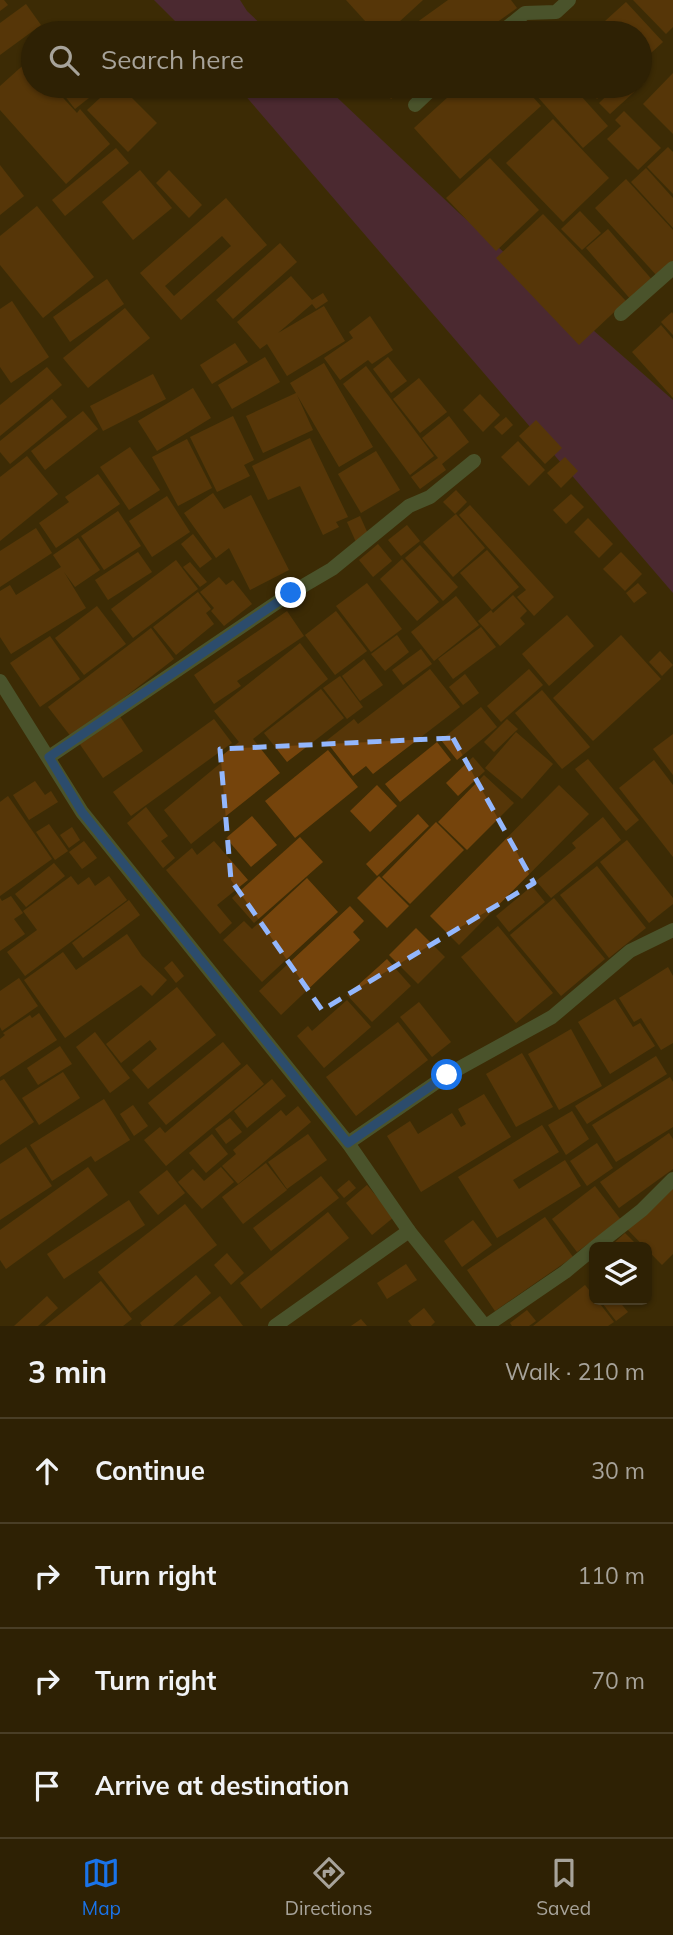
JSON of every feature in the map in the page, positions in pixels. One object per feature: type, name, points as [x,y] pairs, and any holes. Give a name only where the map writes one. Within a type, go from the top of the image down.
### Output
[{"type":"street","points":[[515,21],[525,13],[556,12],[569,0]]},
{"type":"street","points":[[415,105],[422,98]]},
{"type":"street","points":[[621,314],[673,268]]},
{"type":"street","points":[[49,757],[291,593],[321,576],[409,506],[430,497],[474,461]]},
{"type":"street","points":[[0,681],[82,812],[348,1143],[409,1231],[485,1326],[589,1253]]},
{"type":"street","points":[[348,1143],[447,1075],[552,1017],[630,951],[673,930]]},
{"type":"street","points":[[602,1242],[642,1210],[673,1179]]},
{"type":"street","points":[[275,1326],[409,1231]]},
{"type":"highlighted area","points":[[453,738],[534,883],[322,1010],[231,880],[220,749]]},
{"type":"shaded area","points":[[154,0],[240,0],[257,21],[175,21]]},
{"type":"shaded area","points":[[247,98],[338,98],[459,213],[673,400],[673,593]]},
{"type":"building","points":[[0,0],[4,0],[8,5],[0,11]]},
{"type":"building","points":[[346,0],[423,0],[400,21],[365,21]]},
{"type":"building","points":[[448,0],[511,0],[517,8],[499,21],[419,21]]},
{"type":"building","points":[[633,0],[673,0],[673,27],[666,34]]},
{"type":"building","points":[[626,2],[644,21],[605,21]]},
{"type":"building","points":[[26,4],[38,21],[21,21],[21,40],[0,55],[0,23]]},
{"type":"building","points":[[652,30],[663,42],[652,52]]},
{"type":"building","points":[[21,67],[21,98],[63,98],[77,113],[80,109],[110,144],[66,184],[0,110],[0,86]]},
{"type":"building","points":[[673,73],[673,134],[643,104],[652,98],[652,95]]},
{"type":"building","points":[[66,98],[89,98],[75,109]]},
{"type":"building","points":[[100,98],[132,98],[157,123],[128,152],[87,110]]},
{"type":"building","points":[[447,98],[534,98],[541,106],[460,179],[414,128]]},
{"type":"building","points":[[539,98],[583,98],[608,126],[583,148]]},
{"type":"building","points":[[604,98],[628,98],[610,114],[599,103]]},
{"type":"building","points":[[624,111],[661,148],[638,170],[607,139],[621,126],[615,120]]},
{"type":"building","points":[[553,119],[609,178],[563,222],[506,163]]},
{"type":"building","points":[[668,147],[673,152],[673,194],[647,167]]},
{"type":"building","points":[[116,148],[129,163],[65,216],[52,200]]},
{"type":"building","points":[[490,158],[539,210],[496,251],[446,198]]},
{"type":"building","points":[[0,165],[24,196],[0,215]]},
{"type":"building","points":[[646,168],[673,198],[673,228],[631,182]]},
{"type":"building","points":[[140,170],[172,208],[133,240],[102,202]]},
{"type":"building","points":[[169,170],[202,205],[189,218],[156,183]]},
{"type":"building","points":[[626,179],[673,230],[673,263],[658,277],[595,208]]},
{"type":"building","points":[[226,198],[267,245],[181,320],[140,273]],"holes":[[[222,236],[231,246],[174,296],[165,286]]]},
{"type":"building","points":[[37,206],[94,277],[43,318],[0,265],[0,236]]},
{"type":"building","points":[[580,211],[601,233],[582,250],[561,229]]},
{"type":"building","points":[[543,214],[626,301],[579,345],[496,258]]},
{"type":"building","points":[[608,229],[654,282],[632,301],[586,248]]},
{"type":"building","points":[[280,243],[297,262],[233,319],[216,300]]},
{"type":"building","points":[[291,276],[312,300],[323,293],[328,301],[316,309],[312,304],[278,333],[324,306],[345,341],[287,376],[267,344],[260,349],[237,322]]},
{"type":"building","points":[[107,279],[124,304],[70,342],[53,317]]},
{"type":"building","points":[[12,301],[49,357],[11,383],[0,367],[0,309]]},
{"type":"building","points":[[125,308],[150,338],[88,388],[63,358]]},
{"type":"building","points":[[672,312],[673,314],[673,335],[661,322]]},
{"type":"building","points":[[370,316],[393,350],[372,364],[368,360],[340,380],[324,358],[353,338],[349,332]]},
{"type":"building","points":[[661,325],[673,339],[673,398],[632,352]]},
{"type":"building","points":[[235,343],[248,362],[212,384],[200,365]]},
{"type":"building","points":[[265,357],[280,382],[232,409],[218,385]]},
{"type":"building","points":[[388,357],[407,381],[391,393],[373,369]]},
{"type":"building","points":[[324,363],[373,447],[339,467],[297,395],[313,430],[263,453],[246,416],[296,393],[290,383]]},
{"type":"building","points":[[366,366],[434,456],[410,475],[343,384]]},
{"type":"building","points":[[47,367],[62,385],[0,436],[0,405]]},
{"type":"building","points":[[153,374],[166,399],[103,431],[90,406]]},
{"type":"building","points":[[419,378],[447,412],[420,433],[393,399]]},
{"type":"building","points":[[193,388],[211,418],[157,451],[138,421]]},
{"type":"building","points":[[480,394],[500,415],[483,432],[463,410]]},
{"type":"building","points":[[52,399],[67,417],[10,464],[0,452],[0,441]]},
{"type":"building","points":[[83,411],[98,429],[45,470],[31,451]]},
{"type":"building","points":[[233,416],[254,460],[244,465],[250,476],[217,492],[190,437]]},
{"type":"building","points":[[449,416],[469,442],[442,464],[446,470],[420,489],[411,477],[438,458],[422,438]]},
{"type":"building","points":[[506,417],[513,425],[502,435],[494,427]]},
{"type":"building","points":[[536,420],[562,448],[545,464],[519,436]]},
{"type":"building","points":[[310,438],[348,517],[336,522],[339,527],[323,535],[300,486],[268,500],[252,466]]},
{"type":"building","points":[[187,439],[212,488],[178,506],[152,457]]},
{"type":"building","points":[[518,441],[545,470],[529,486],[501,457]]},
{"type":"building","points":[[130,447],[160,490],[129,510],[100,467]]},
{"type":"building","points":[[376,451],[400,490],[361,513],[338,474]]},
{"type":"building","points":[[27,456],[58,494],[0,541],[0,477]]},
{"type":"building","points":[[565,457],[578,471],[561,488],[547,473]]},
{"type":"building","points":[[98,474],[120,504],[56,548],[39,523],[69,502],[65,497]]},
{"type":"building","points":[[456,490],[467,502],[455,514],[443,502]]},
{"type":"building","points":[[213,493],[224,509],[251,495],[289,570],[250,590],[229,548],[216,558],[184,513]]},
{"type":"building","points":[[571,494],[584,507],[566,524],[553,510]]},
{"type":"building","points":[[167,496],[190,532],[152,557],[129,521]]},
{"type":"building","points":[[470,505],[554,597],[534,616],[517,597],[526,590],[459,515]]},
{"type":"building","points":[[118,511],[141,546],[104,570],[81,536]]},
{"type":"building","points":[[456,514],[485,548],[453,577],[423,542]]},
{"type":"building","points":[[360,516],[369,536],[356,542],[347,522]]},
{"type":"building","points":[[588,518],[613,544],[599,558],[574,532]]},
{"type":"building","points":[[407,525],[420,541],[401,556],[388,540]]},
{"type":"building","points":[[36,528],[52,553],[0,587],[0,551]]},
{"type":"building","points":[[193,534],[212,559],[200,568],[181,544]]},
{"type":"building","points":[[78,538],[100,570],[75,587],[64,572],[86,608],[11,654],[0,637],[0,591],[10,585],[16,595],[61,567],[53,555]]},
{"type":"building","points":[[378,544],[392,561],[373,577],[359,560]]},
{"type":"building","points":[[420,545],[458,587],[443,601],[405,558]]},
{"type":"building","points":[[487,550],[519,587],[492,610],[460,573]]},
{"type":"building","points":[[138,552],[152,572],[108,600],[95,580]]},
{"type":"building","points":[[621,552],[642,574],[625,591],[603,569]]},
{"type":"building","points":[[402,559],[439,602],[417,621],[380,579]]},
{"type":"building","points":[[176,560],[198,589],[133,638],[111,609]]},
{"type":"building","points":[[190,562],[207,582],[200,587],[183,567]]},
{"type":"building","points":[[219,577],[226,585],[233,580],[252,604],[224,626],[211,611],[214,608],[200,592]]},
{"type":"building","points":[[367,583],[402,629],[371,652],[336,606]]},
{"type":"building","points":[[638,583],[647,593],[634,603],[626,593]]},
{"type":"building","points":[[198,592],[211,609],[206,613],[214,624],[176,655],[153,627]]},
{"type":"building","points":[[513,595],[527,611],[520,618],[525,624],[500,646],[478,621],[491,610],[493,613]]},
{"type":"building","points":[[456,596],[479,625],[434,661],[411,632]]},
{"type":"building","points":[[97,606],[126,644],[84,675],[55,638]]},
{"type":"building","points":[[287,611],[304,636],[237,681],[241,686],[214,704],[194,675]]},
{"type":"building","points":[[336,611],[367,651],[335,675],[305,635]]},
{"type":"building","points":[[567,615],[594,646],[549,686],[522,654]]},
{"type":"building","points":[[481,627],[496,647],[453,679],[438,659]]},
{"type":"building","points":[[151,628],[174,659],[72,738],[48,707]]},
{"type":"building","points":[[397,635],[409,652],[385,671],[371,654]]},
{"type":"building","points":[[621,635],[661,679],[593,741],[553,698]]},
{"type":"building","points":[[50,636],[80,679],[40,707],[10,663]]},
{"type":"building","points":[[300,643],[328,679],[253,739],[280,773],[191,844],[164,810],[222,762],[219,758],[239,742],[214,711]]},
{"type":"building","points":[[421,649],[432,664],[403,685],[392,670]]},
{"type":"building","points":[[660,651],[673,665],[662,676],[649,662]]},
{"type":"building","points":[[364,659],[383,685],[360,701],[342,676]]},
{"type":"building","points":[[430,669],[460,707],[373,774],[366,766],[353,776],[326,741],[354,719],[358,724]]},
{"type":"building","points":[[529,669],[543,685],[501,722],[487,706]]},
{"type":"building","points":[[465,674],[479,693],[463,705],[449,687]]},
{"type":"building","points":[[340,676],[363,707],[347,719],[323,688]]},
{"type":"building","points":[[321,689],[344,718],[287,762],[264,733]]},
{"type":"building","points":[[542,690],[590,747],[562,769],[515,713]]},
{"type":"building","points":[[481,707],[497,727],[457,760],[441,740]]},
{"type":"building","points":[[119,715],[143,751],[103,778],[79,743]]},
{"type":"building","points":[[214,719],[232,743],[131,816],[113,792]]},
{"type":"building","points":[[507,719],[518,729],[494,752],[484,742]]},
{"type":"building","points":[[516,732],[553,764],[522,799],[485,768]]},
{"type":"building","points":[[673,734],[673,775],[653,749]]},
{"type":"building","points":[[437,742],[451,760],[400,802],[385,784]]},
{"type":"building","points":[[328,750],[358,787],[295,838],[265,801]]},
{"type":"building","points":[[473,757],[485,771],[458,796],[446,783]]},
{"type":"building","points":[[588,759],[639,820],[626,831],[575,769]]},
{"type":"building","points":[[654,760],[673,785],[673,857],[619,788]]},
{"type":"building","points":[[484,775],[514,803],[467,850],[438,822]]},
{"type":"building","points":[[35,781],[45,795],[51,791],[58,802],[29,820],[13,795]]},
{"type":"building","points":[[377,785],[397,806],[370,832],[350,811]]},
{"type":"building","points":[[559,785],[589,814],[459,945],[430,916]]},
{"type":"building","points":[[8,796],[52,859],[0,896],[0,802]]},
{"type":"building","points":[[146,807],[168,836],[161,841],[175,858],[163,868],[127,823]]},
{"type":"building","points":[[418,814],[429,826],[377,876],[366,864]]},
{"type":"building","points":[[252,816],[277,845],[251,867],[226,838]]},
{"type":"building","points":[[603,817],[621,840],[551,898],[536,881],[576,848],[572,843]]},
{"type":"building","points":[[436,822],[464,850],[410,904],[382,877]]},
{"type":"building","points":[[49,824],[68,851],[55,860],[36,832]]},
{"type":"building","points":[[72,827],[80,840],[69,848],[60,835]]},
{"type":"building","points":[[300,837],[323,862],[254,923],[232,898]]},
{"type":"building","points":[[627,840],[673,898],[673,904],[649,923],[600,862]]},
{"type":"building","points":[[84,841],[97,858],[82,869],[69,852]]},
{"type":"building","points":[[214,841],[248,880],[217,905],[232,923],[220,934],[166,870],[192,848],[197,855]]},
{"type":"building","points":[[54,863],[65,876],[26,907],[15,894]]},
{"type":"building","points":[[597,866],[646,928],[609,958],[560,895]]},
{"type":"building","points":[[71,876],[78,885],[89,877],[95,886],[109,876],[127,900],[25,976],[7,952],[37,930],[23,911]]},
{"type":"building","points":[[379,876],[409,906],[387,928],[357,898]]},
{"type":"building","points":[[307,878],[338,912],[262,982],[223,940],[244,921],[252,929]]},
{"type":"building","points":[[532,886],[545,902],[509,932],[496,916]]},
{"type":"building","points":[[11,896],[23,913],[14,919],[25,934],[0,951],[0,898],[2,901]]},
{"type":"building","points":[[554,898],[605,959],[561,996],[510,935]]},
{"type":"building","points":[[129,900],[140,915],[83,958],[72,943]]},
{"type":"building","points":[[350,906],[364,921],[353,932],[360,940],[281,1015],[259,991]]},
{"type":"building","points":[[498,926],[553,993],[516,1023],[461,957]]},
{"type":"building","points":[[416,928],[445,957],[418,984],[389,955]]},
{"type":"building","points":[[127,934],[142,956],[167,980],[152,996],[141,985],[65,1038],[24,980],[63,952],[76,970]]},
{"type":"building","points":[[387,959],[411,986],[372,1022],[347,995]]},
{"type":"building","points":[[172,961],[184,976],[176,983],[164,968]]},
{"type":"building","points":[[668,967],[673,976],[673,1043],[661,1050],[641,1018],[634,1022],[619,998]]},
{"type":"building","points":[[19,978],[38,1006],[2,1031],[0,991]]},
{"type":"building","points":[[177,987],[216,1035],[148,1089],[132,1070],[157,1049],[150,1040],[121,1063],[106,1044]]},
{"type":"building","points":[[615,999],[633,1027],[640,1023],[655,1046],[610,1074],[578,1022]]},
{"type":"building","points":[[347,1000],[371,1027],[324,1068],[297,1036],[308,1026],[312,1031]]},
{"type":"building","points":[[419,1002],[451,1042],[432,1057],[400,1017]]},
{"type":"building","points":[[39,1013],[57,1040],[0,1077],[0,1039],[5,1035],[3,1033],[30,1015],[32,1018]]},
{"type":"building","points":[[398,1022],[428,1060],[356,1116],[326,1077]]},
{"type":"building","points":[[571,1029],[602,1086],[559,1110],[528,1054]]},
{"type":"building","points":[[95,1032],[130,1078],[110,1093],[76,1047]]},
{"type":"building","points":[[223,1042],[241,1064],[166,1125],[148,1103]]},
{"type":"building","points":[[60,1046],[72,1064],[38,1085],[27,1068]]},
{"type":"building","points":[[522,1053],[553,1107],[516,1127],[486,1074]]},
{"type":"building","points":[[656,1056],[667,1074],[587,1124],[575,1106]]},
{"type":"building","points":[[247,1064],[264,1084],[166,1166],[144,1140],[160,1127],[165,1133]]},
{"type":"building","points":[[63,1072],[80,1098],[39,1125],[22,1098]]},
{"type":"building","points":[[670,1077],[673,1082],[673,1127],[616,1162],[592,1125]]},
{"type":"building","points":[[4,1079],[34,1122],[0,1145],[0,1081]]},
{"type":"building","points":[[272,1079],[286,1096],[247,1128],[234,1111]]},
{"type":"building","points":[[484,1094],[511,1137],[421,1192],[387,1136],[410,1121],[418,1134],[452,1113],[461,1127],[466,1124],[458,1109]]},
{"type":"building","points":[[104,1099],[130,1140],[95,1162],[91,1156],[52,1181],[30,1145]]},
{"type":"building","points":[[133,1105],[148,1126],[134,1136],[120,1114]]},
{"type":"building","points":[[298,1106],[311,1122],[238,1184],[222,1166],[236,1154],[233,1150],[281,1110],[286,1116]]},
{"type":"building","points":[[572,1111],[589,1139],[566,1155],[548,1125]]},
{"type":"building","points":[[230,1118],[242,1132],[226,1144],[215,1129]]},
{"type":"building","points":[[542,1125],[559,1152],[513,1180],[519,1189],[565,1160],[581,1186],[497,1238],[458,1177]]},
{"type":"building","points":[[669,1133],[673,1139],[673,1169],[619,1208],[600,1182]]},
{"type":"building","points":[[212,1134],[228,1154],[206,1173],[189,1153]]},
{"type":"building","points":[[308,1134],[327,1160],[287,1189],[268,1162]]},
{"type":"building","points":[[597,1143],[613,1168],[587,1186],[570,1161]]},
{"type":"building","points":[[26,1147],[52,1186],[0,1220],[0,1164]]},
{"type":"building","points":[[266,1163],[287,1190],[243,1224],[222,1197]]},
{"type":"building","points":[[88,1167],[108,1195],[6,1269],[0,1260],[0,1230]]},
{"type":"building","points":[[221,1167],[234,1182],[202,1209],[178,1182],[193,1169],[204,1181]]},
{"type":"building","points":[[167,1170],[185,1193],[158,1215],[139,1192]]},
{"type":"building","points":[[321,1176],[339,1198],[271,1251],[253,1228]]},
{"type":"building","points":[[349,1180],[356,1188],[344,1198],[337,1190]]},
{"type":"building","points":[[367,1185],[394,1217],[372,1235],[346,1203]]},
{"type":"building","points":[[673,1185],[673,1254],[662,1265],[652,1255],[652,1242],[640,1242],[627,1229]]},
{"type":"building","points":[[595,1186],[621,1220],[577,1252],[552,1219]]},
{"type":"building","points":[[129,1200],[145,1225],[64,1279],[47,1254]]},
{"type":"building","points":[[185,1204],[217,1245],[130,1313],[98,1272]]},
{"type":"building","points":[[328,1212],[349,1238],[261,1309],[240,1283]]},
{"type":"building","points":[[545,1217],[573,1257],[495,1311],[467,1270]]},
{"type":"building","points":[[473,1220],[492,1245],[462,1267],[444,1241]]},
{"type":"building","points":[[625,1233],[634,1242],[615,1242]]},
{"type":"building","points":[[227,1253],[244,1273],[231,1285],[214,1265]]},
{"type":"building","points":[[406,1264],[417,1280],[387,1299],[377,1283]]},
{"type":"building","points":[[196,1275],[211,1293],[173,1326],[142,1326],[140,1323]]},
{"type":"building","points":[[101,1281],[132,1319],[123,1326],[45,1326]]},
{"type":"building","points":[[585,1285],[589,1290],[589,1305],[601,1305],[614,1322],[608,1326],[533,1326]]},
{"type":"building","points":[[47,1296],[58,1308],[38,1326],[14,1326]]},
{"type":"building","points":[[220,1296],[243,1326],[182,1326]]},
{"type":"building","points":[[604,1305],[622,1305],[628,1312],[616,1321]]},
{"type":"building","points":[[424,1308],[435,1322],[431,1326],[412,1326],[408,1321]]},
{"type":"building","points":[[527,1310],[536,1321],[529,1326],[512,1326],[510,1323]]},
{"type":"building","points":[[361,1319],[367,1326],[351,1326]]},
{"type":"route","points":[[291,593],[49,757],[82,812],[348,1143],[447,1075]]}]
